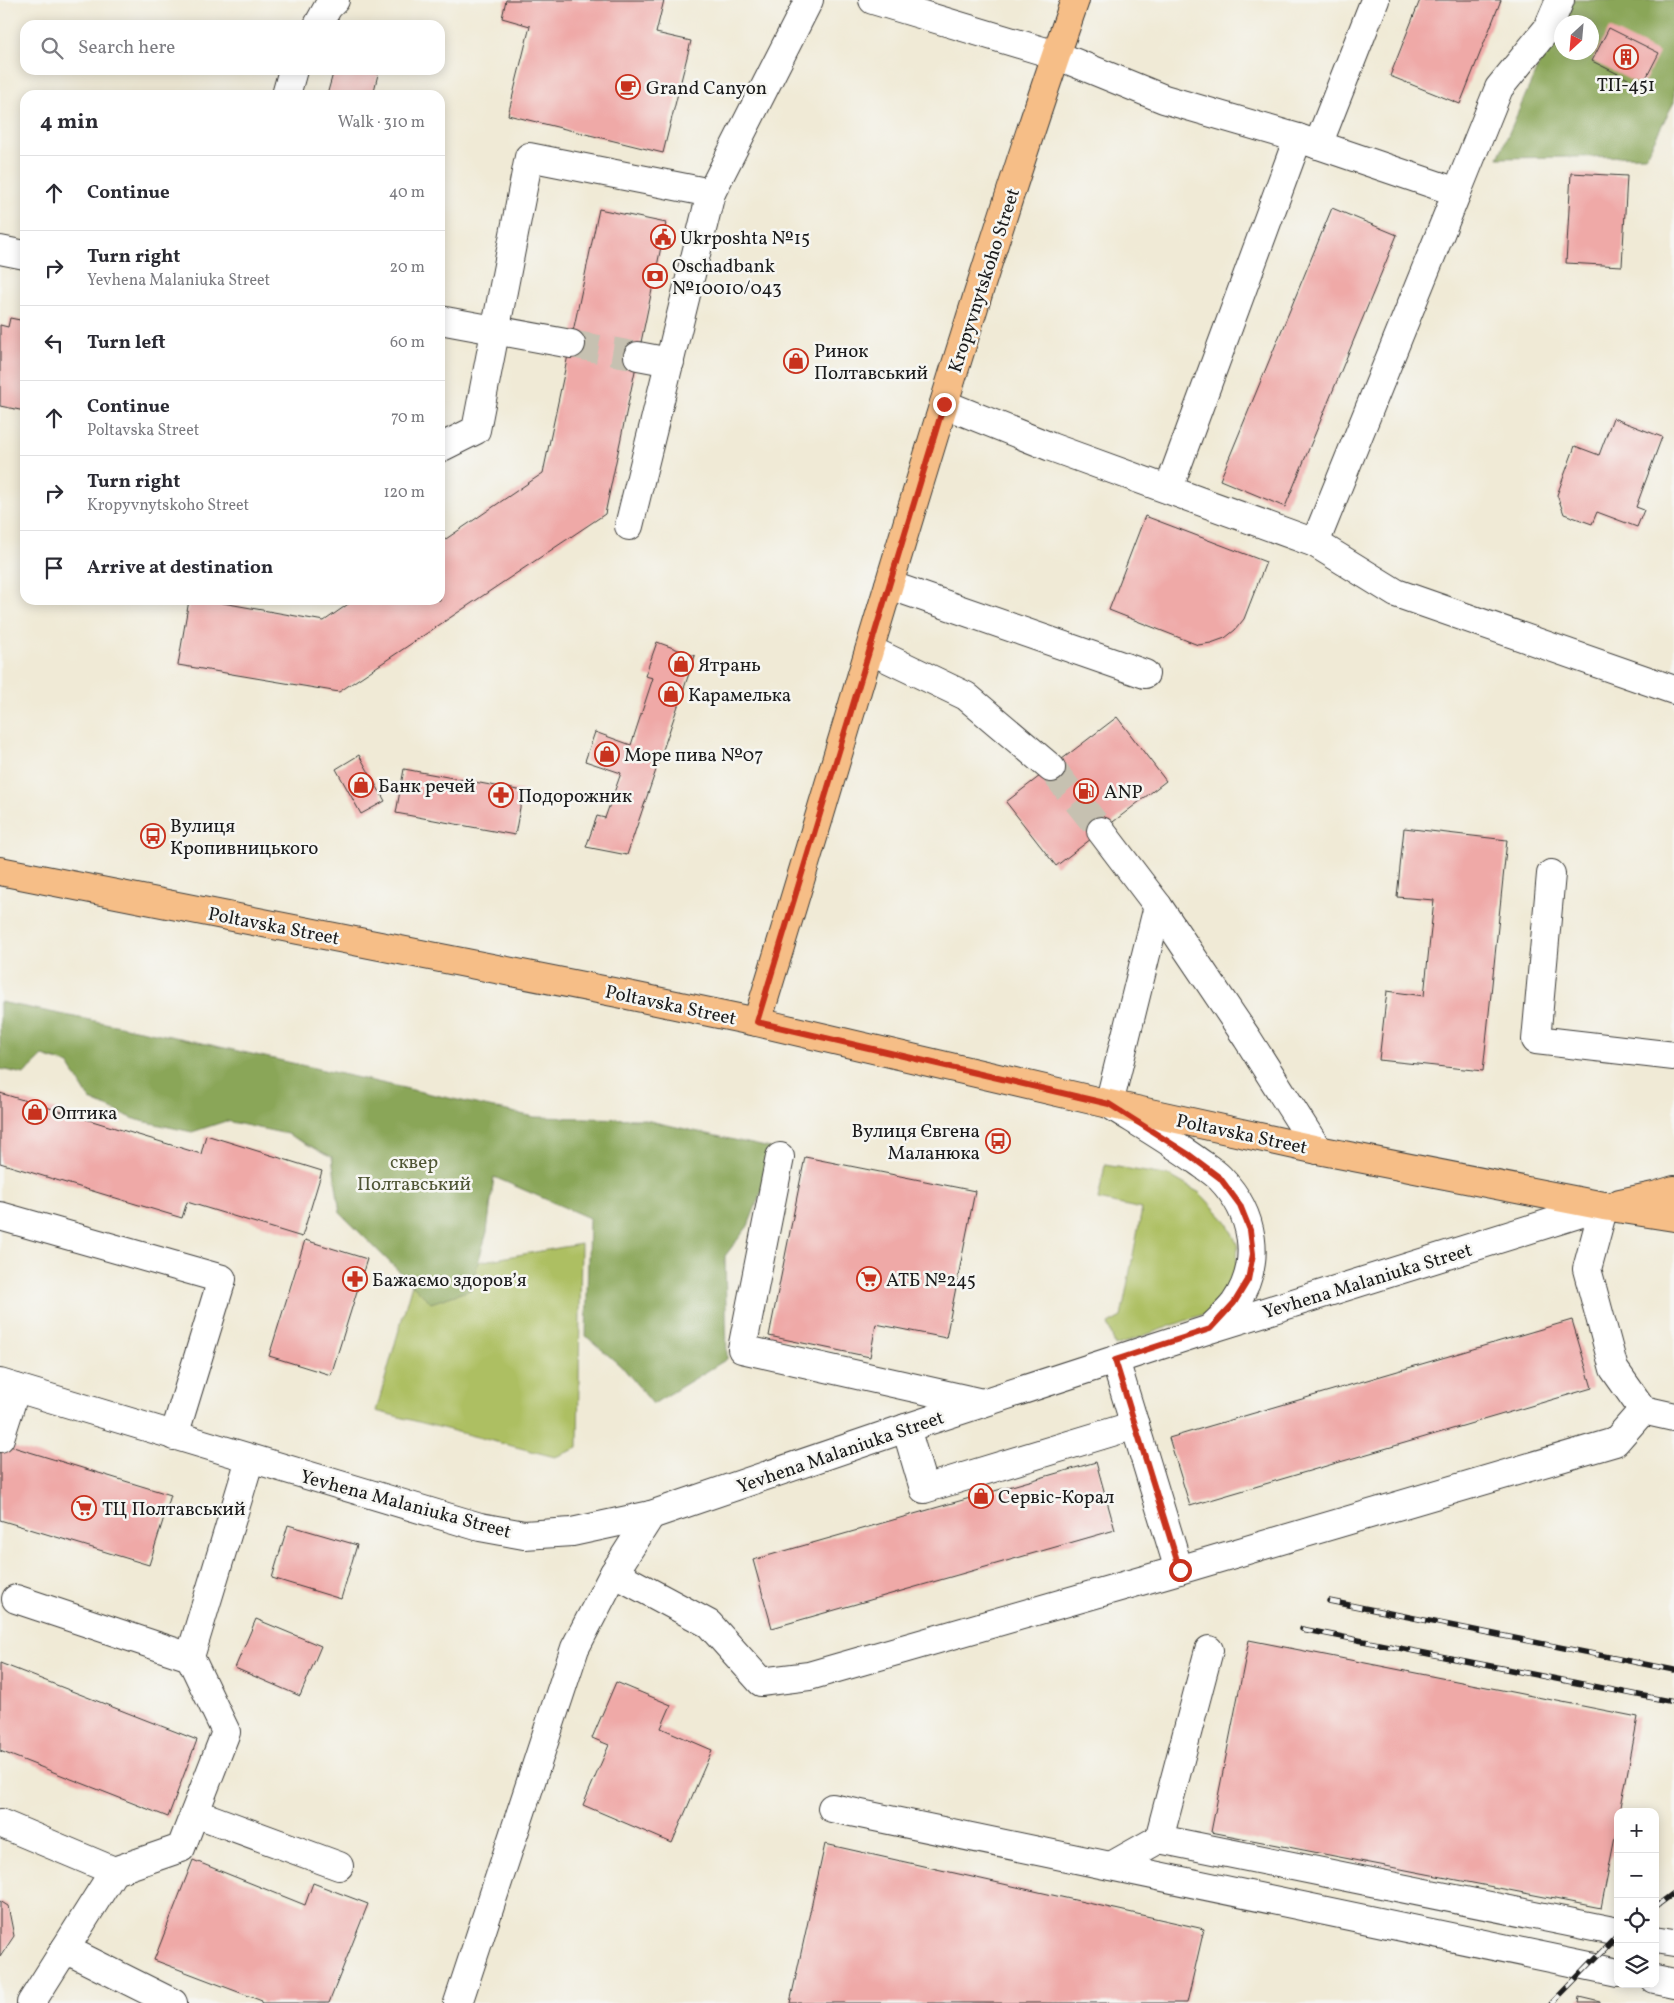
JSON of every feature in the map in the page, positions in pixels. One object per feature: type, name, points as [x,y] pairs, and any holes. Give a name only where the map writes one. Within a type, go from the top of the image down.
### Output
[{"type":"main road","name":"Kropyvnytskoho Street","points":[[757,1022],[944,404],[1075,0]]},
{"type":"main road","name":"Poltavska Street","points":[[0,872],[599,989],[757,1022],[1109,1104],[1318,1150],[1604,1206]]},
{"type":"main road","points":[[1604,1206],[1674,1190]]},
{"type":"main road","name":"Yevhena Malaniuka Street","points":[[1604,1206],[1674,1217]]},
{"type":"street","points":[[321,20],[328,7],[335,0]]},
{"type":"street","points":[[630,526],[711,193],[809,0]]},
{"type":"street","points":[[873,0],[1056,55],[1164,99],[1308,141],[1457,192]]},
{"type":"street","points":[[1169,488],[1308,141],[1375,0]]},
{"type":"street","points":[[1315,543],[1499,88],[1548,28],[1560,0]]},
{"type":"street","points":[[287,90],[292,75]]},
{"type":"street","points":[[445,446],[476,430],[529,156],[711,193]]},
{"type":"street","points":[[0,250],[20,254]]},
{"type":"street","points":[[445,321],[571,344]]},
{"type":"street","points":[[638,356],[670,362]]},
{"type":"street","points":[[944,404],[1051,446],[1315,543],[1396,593],[1674,690]]},
{"type":"street","points":[[889,585],[1145,674]]},
{"type":"street","points":[[870,650],[966,696],[1051,768]]},
{"type":"street","points":[[1101,831],[1158,906],[1247,1038],[1318,1150]]},
{"type":"street","points":[[1551,874],[1536,1040],[1674,1056]]},
{"type":"street","points":[[1158,906],[1109,1104],[1188,1154],[1220,1178],[1240,1205],[1250,1230],[1253,1254],[1248,1280],[1234,1303],[1210,1329]]},
{"type":"street","points":[[780,1157],[742,1349],[982,1403]]},
{"type":"street","points":[[1604,1206],[1587,1269],[1614,1369],[1643,1410],[1674,1417]]},
{"type":"street","name":"Yevhena Malaniuka Street","points":[[8,1386],[480,1527],[524,1535],[572,1532],[651,1514],[906,1428],[1210,1329],[1604,1206]]},
{"type":"street","points":[[0,1216],[222,1279],[174,1436]]},
{"type":"street","points":[[1115,1360],[1180,1570]]},
{"type":"street","points":[[0,1438],[8,1386]]},
{"type":"street","points":[[614,1573],[709,1624],[761,1682],[809,1676],[1180,1570],[1615,1442],[1643,1410]]},
{"type":"street","points":[[906,1428],[924,1489],[1136,1425]]},
{"type":"street","points":[[31,2003],[114,1871],[181,1848],[226,1732],[190,1658],[250,1459]]},
{"type":"street","points":[[458,2003],[575,1648],[614,1573],[651,1514]]},
{"type":"street","points":[[16,1599],[190,1658]]},
{"type":"street","points":[[1159,1839],[1209,1650]]},
{"type":"street","points":[[832,1808],[1614,1971]]},
{"type":"street","points":[[195,1813],[339,1866]]},
{"type":"street","points":[[0,1823],[114,1871]]},
{"type":"street","points":[[1111,1866],[1159,1839],[1614,1931]]},
{"type":"street","points":[[1659,1941],[1674,1944]]},
{"type":"street","points":[[65,1949],[173,2003]]},
{"type":"street","points":[[1659,1981],[1674,1983]]},
{"type":"green space","points":[[1567,0],[1674,0],[1674,102],[1646,156],[1498,158],[1554,30],[1554,60],[1599,60],[1599,15],[1560,15]]},
{"type":"green space","name":"сквер Полтавський","points":[[0,1002],[180,1038],[534,1117],[641,1119],[770,1148],[771,1167],[748,1226],[725,1256],[727,1359],[653,1404],[624,1369],[586,1336],[589,1218],[494,1177],[487,1232],[470,1290],[431,1303],[340,1213],[332,1157],[287,1134],[226,1121],[192,1132],[137,1120],[90,1100],[68,1064],[43,1056],[24,1074],[0,1069]]},
{"type":"green space","points":[[1105,1165],[1170,1176],[1200,1193],[1227,1222],[1238,1246],[1236,1270],[1229,1287],[1218,1302],[1204,1314],[1115,1346],[1108,1324],[1121,1317],[1142,1209],[1098,1200]]},
{"type":"green space","points":[[581,1244],[578,1448],[555,1457],[376,1411],[415,1273]]},
{"type":"building","points":[[506,0],[664,0],[656,33],[691,41],[663,153],[508,115],[530,26],[502,18]]},
{"type":"building","points":[[1420,0],[1501,0],[1460,104],[1390,76]]},
{"type":"building","name":"ТП-451","points":[[1609,28],[1659,53],[1642,86],[1592,61],[1599,60],[1599,47]]},
{"type":"building","points":[[333,75],[378,75],[374,90],[328,90]]},
{"type":"building","points":[[1571,173],[1627,176],[1622,266],[1566,263]]},
{"type":"building","points":[[1332,208],[1397,235],[1285,507],[1220,480]]},
{"type":"building","points":[[599,209],[666,223],[605,514],[339,692],[178,665],[188,605],[234,605],[324,621],[347,605],[445,605],[445,540],[543,473]]},
{"type":"building","points":[[10,318],[20,320],[20,410],[0,406],[0,325],[8,327]]},
{"type":"building","points":[[1613,418],[1662,437],[1636,507],[1644,510],[1637,527],[1597,512],[1592,524],[1564,514],[1557,495],[1575,446],[1599,455]]},
{"type":"building","points":[[1145,516],[1266,562],[1244,619],[1225,638],[1198,645],[1109,610]]},
{"type":"building","points":[[657,642],[695,656],[627,855],[586,847],[597,816],[605,818],[621,773],[585,761],[595,732],[631,745],[653,678],[645,676]]},
{"type":"building","name":"ANP","points":[[1117,717],[1166,781],[1056,866],[1006,802]]},
{"type":"building","name":"Банк речей","points":[[359,755],[385,801],[361,814],[336,769]]},
{"type":"building","points":[[404,769],[523,791],[515,835],[396,813]]},
{"type":"building","points":[[1404,828],[1507,840],[1483,1071],[1379,1060],[1387,991],[1424,996],[1434,900],[1397,897]]},
{"type":"building","points":[[0,1093],[201,1154],[206,1135],[322,1171],[302,1237],[187,1202],[182,1218],[0,1163]]},
{"type":"building","name":"АТБ №245","points":[[805,1157],[975,1191],[946,1338],[876,1324],[870,1357],[769,1336]]},
{"type":"building","points":[[305,1240],[367,1259],[331,1375],[269,1356]]},
{"type":"building","points":[[1572,1320],[1592,1388],[1190,1506],[1169,1438]]},
{"type":"building","name":"ТЦ Полтавський","points":[[0,1443],[171,1495],[149,1565],[0,1520]]},
{"type":"building","points":[[1096,1462],[1115,1530],[772,1628],[753,1560]]},
{"type":"building","points":[[288,1525],[357,1545],[341,1599],[272,1578]]},
{"type":"building","points":[[256,1619],[321,1646],[300,1696],[235,1668]]},
{"type":"building","points":[[1249,1640],[1638,1717],[1621,1808],[1614,1808],[1614,1842],[1601,1908],[1211,1832]]},
{"type":"building","points":[[0,1663],[197,1740],[168,1817],[0,1751]]},
{"type":"building","points":[[616,1682],[671,1705],[661,1728],[712,1750],[672,1843],[583,1805],[609,1745],[592,1738]]},
{"type":"building","points":[[825,1844],[1204,1929],[1187,2003],[790,2003]]},
{"type":"building","points":[[193,1860],[305,1905],[313,1883],[368,1904],[329,2003],[261,2003],[262,2001],[154,1960]]},
{"type":"building","points":[[0,1901],[8,1906],[14,1936],[0,1957]]},
{"type":"building","points":[[1579,1997],[1600,2002],[1600,2003],[1578,2003]]},
{"type":"tunnel","points":[[571,344],[638,356]]},
{"type":"tunnel","points":[[1051,768],[1101,831]]},
{"type":"railway","points":[[1329,1601],[1674,1670]]},
{"type":"railway","points":[[1302,1629],[1674,1702]]},
{"type":"railway","points":[[1659,1904],[1674,1893]]},
{"type":"railway","points":[[1552,2003],[1614,1939]]},
{"type":"place","name":"ТП-451","points":[[1626,57]]},
{"type":"place","name":"Grand Canyon","points":[[628,87]]},
{"type":"place","name":"Ukrposhta №15","points":[[663,237]]},
{"type":"place","name":"Oschadbank №10010/043","points":[[655,276]]},
{"type":"place","name":"Ринок Полтавський","points":[[796,361]]},
{"type":"place","name":"Ятрань","points":[[681,664]]},
{"type":"place","name":"Карамелька","points":[[671,694]]},
{"type":"place","name":"Море пива №07","points":[[607,754]]},
{"type":"place","name":"Банк речей","points":[[361,785]]},
{"type":"place","name":"ANP","points":[[1086,791]]},
{"type":"place","name":"Подорожник","points":[[501,795]]},
{"type":"place","name":"Вулиця Кропивницького","points":[[153,836]]},
{"type":"place","name":"Оптика","points":[[35,1112]]},
{"type":"place","name":"Вулиця Євгена Маланюка","points":[[998,1141]]},
{"type":"place","name":"Бажаємо здоровʼя","points":[[355,1279]]},
{"type":"place","name":"АТБ №245","points":[[869,1279]]},
{"type":"place","name":"Сервіс-Корал","points":[[981,1496]]},
{"type":"place","name":"ТЦ Полтавський","points":[[84,1508]]},
{"type":"route","points":[[944,404],[757,1022],[1109,1104],[1188,1154],[1220,1178],[1240,1205],[1250,1230],[1253,1254],[1248,1280],[1234,1303],[1210,1329],[1115,1360],[1180,1570]]}]
